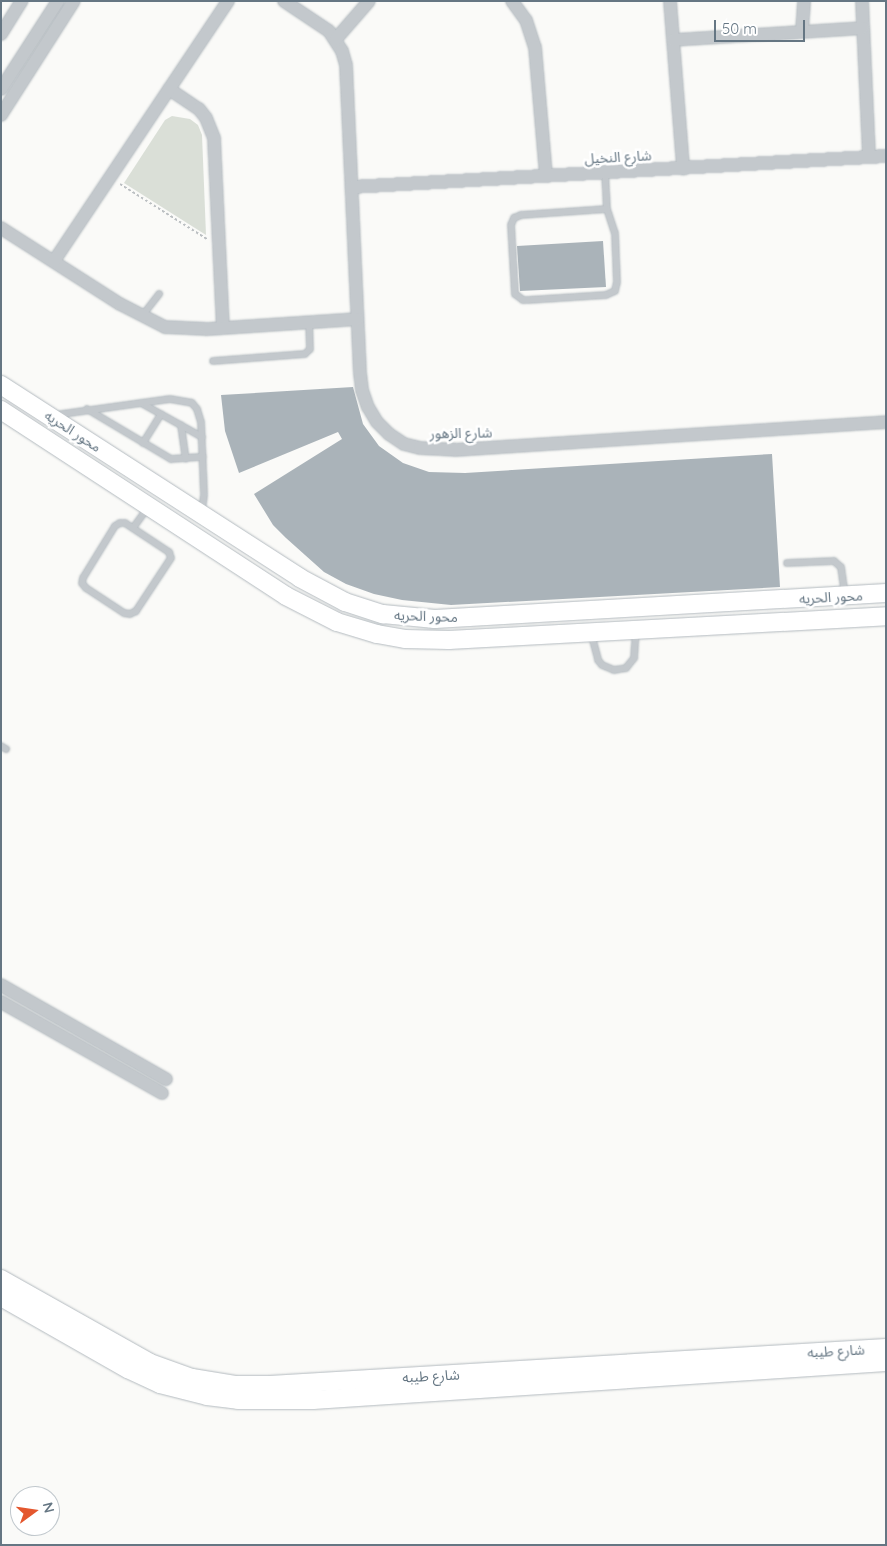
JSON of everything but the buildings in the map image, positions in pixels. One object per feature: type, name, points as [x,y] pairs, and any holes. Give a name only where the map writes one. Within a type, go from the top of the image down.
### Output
[{"type":"main road","name":"محور الحريه","points":[[1,385],[300,578],[333,596],[370,611],[408,618],[442,619],[886,594]]},
{"type":"main road","name":"محور الحريه","points":[[1,410],[286,596],[337,622],[363,631],[390,637],[434,640],[886,616]]},
{"type":"main road","name":"شارع طيبه","points":[[2,1286],[150,1363],[192,1378],[236,1385],[280,1385],[886,1348]]},
{"type":"main road","name":"شارع طيبه","points":[[2,1286],[144,1377],[176,1389],[223,1399],[313,1400],[886,1362]]},
{"type":"street","points":[[1,34],[22,1]]},
{"type":"street","points":[[1,89],[58,1]]},
{"type":"street","points":[[1,116],[74,1]]},
{"type":"street","points":[[54,261],[228,1]]},
{"type":"street","name":"شارع الزهور","points":[[284,1],[321,25],[336,39],[342,52],[347,72],[362,390],[368,407],[377,422],[404,444],[420,448],[455,450],[886,422]]},
{"type":"street","points":[[336,39],[369,1]]},
{"type":"street","points":[[512,1],[526,20],[535,47],[546,176]]},
{"type":"street","points":[[670,1],[683,168]]},
{"type":"street","points":[[802,31],[804,1]]},
{"type":"street","points":[[862,1],[869,157]]},
{"type":"street","points":[[673,40],[863,28]]},
{"type":"street","points":[[169,89],[199,109],[206,118],[214,138],[223,328]]},
{"type":"street","name":"شارع النخيل","points":[[352,187],[886,156]]},
{"type":"street","points":[[1,228],[141,316],[165,326],[178,329],[223,328],[358,318]]},
{"type":"street","points":[[1,985],[166,1079]]},
{"type":"street","points":[[1,1002],[162,1094]]},
{"type":"lane","points":[[605,172],[607,209],[615,234],[618,282],[614,291],[606,295],[528,300],[523,300],[515,294],[511,225],[514,218],[521,215],[607,209]]},
{"type":"lane","points":[[141,316],[158,294]]},
{"type":"lane","points":[[213,360],[305,354],[310,349],[309,322]]},
{"type":"lane","points":[[50,416],[88,409],[178,399],[192,404],[200,415],[202,437],[204,495],[201,513]]},
{"type":"lane","points":[[141,403],[202,437]]},
{"type":"lane","points":[[88,409],[171,459],[186,460],[203,457]]},
{"type":"lane","points":[[143,443],[161,414]]},
{"type":"lane","points":[[181,425],[186,460]]},
{"type":"lane","points":[[133,528],[148,506]]},
{"type":"lane","points":[[123,523],[133,528],[168,552],[171,558],[136,611],[127,614],[86,588],[82,580],[115,526],[123,523]]},
{"type":"lane","points":[[787,564],[834,561],[841,568],[845,596]]},
{"type":"lane","points":[[591,632],[598,660],[602,665],[614,670],[626,668],[634,658],[636,629]]},
{"type":"path","points":[[110,178],[208,240],[208,230]]},
{"type":"shaded area","points":[[172,116],[190,119],[198,125],[202,135],[206,235],[124,183],[165,120]]}]
